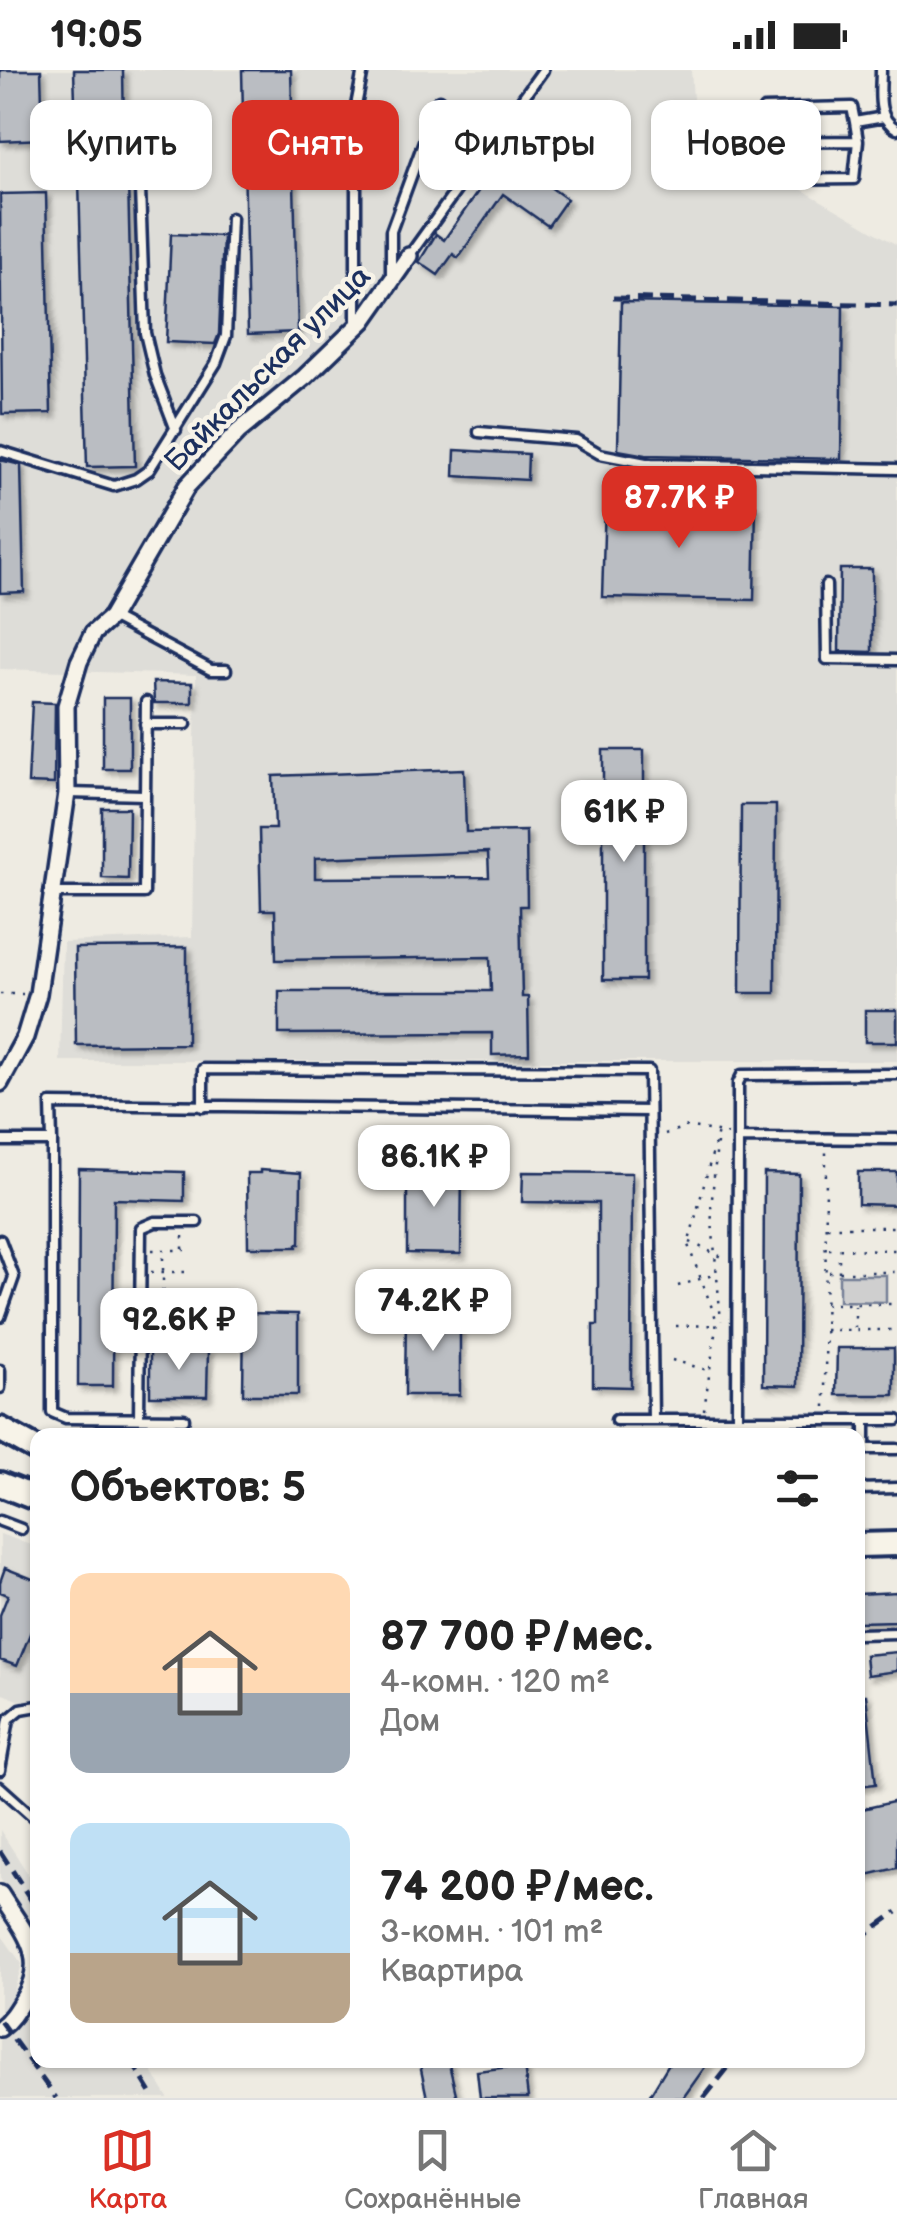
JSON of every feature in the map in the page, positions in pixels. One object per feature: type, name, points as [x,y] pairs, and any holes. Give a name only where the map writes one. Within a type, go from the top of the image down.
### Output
[{"type":"main road","points":[[0,1430],[30,1446]]},
{"type":"main road","points":[[0,1484],[30,1495]]},
{"type":"main road","points":[[865,1545],[897,1544]]},
{"type":"street","name":"Байкальская улица","points":[[0,1084],[26,1037],[38,994],[67,794],[66,706],[79,662],[187,486],[238,432],[305,377],[356,328],[391,286],[409,256]]},
{"type":"street","points":[[0,1894],[30,1945]]},
{"type":"street","points":[[0,2028],[12,2019],[30,1986]]},
{"type":"lane","points":[[356,328],[356,106],[363,70]]},
{"type":"lane","points":[[409,256],[543,70]]},
{"type":"lane","points":[[882,70],[884,117],[897,129]]},
{"type":"lane","points":[[821,108],[852,107],[858,140],[854,179],[821,179]]},
{"type":"lane","points":[[855,122],[884,117]]},
{"type":"lane","points":[[821,141],[858,140]]},
{"type":"lane","points":[[391,286],[391,231],[419,153]]},
{"type":"lane","points":[[140,190],[146,334],[155,374],[176,430]]},
{"type":"lane","points":[[0,451],[114,486],[136,479],[148,470],[216,363],[226,336],[232,218]]},
{"type":"lane","points":[[479,432],[576,440],[600,454],[650,464],[897,469]]},
{"type":"lane","points":[[826,585],[827,659],[897,660]]},
{"type":"lane","points":[[110,617],[211,670],[226,670]]},
{"type":"lane","points":[[52,893],[144,893],[146,702]]},
{"type":"lane","points":[[145,724],[186,724]]},
{"type":"lane","points":[[67,794],[144,795]]},
{"type":"lane","points":[[202,1107],[203,1069],[649,1072],[653,1420]]},
{"type":"lane","points":[[736,1420],[738,1078],[897,1074]]},
{"type":"lane","points":[[184,1418],[66,1418],[52,1412],[51,1104],[648,1112]]},
{"type":"lane","points":[[738,1137],[897,1139]]},
{"type":"lane","points":[[0,1141],[52,1142]]},
{"type":"lane","points":[[139,1418],[141,1228],[146,1224],[198,1222]]},
{"type":"lane","points":[[0,1240],[14,1276],[0,1317]]},
{"type":"lane","points":[[0,1370],[0,1388]]},
{"type":"lane","points":[[616,1420],[897,1420]]},
{"type":"lane","points":[[699,1428],[701,1420]]},
{"type":"lane","points":[[864,1428],[865,1420]]},
{"type":"lane","points":[[865,1449],[897,1449]]},
{"type":"lane","points":[[865,1489],[897,1488]]},
{"type":"lane","points":[[0,1521],[21,1529]]},
{"type":"lane","points":[[865,1634],[897,1633]]},
{"type":"lane","points":[[0,1770],[9,1720],[30,1708]]},
{"type":"lane","points":[[0,1787],[30,1815]]},
{"type":"path","points":[[0,994],[38,994]]},
{"type":"path","points":[[665,1134],[688,1126],[738,1137]]},
{"type":"path","points":[[701,1420],[716,1325],[689,1242],[718,1132]]},
{"type":"path","points":[[676,1326],[716,1325],[721,1321],[711,1210],[718,1132]]},
{"type":"path","points":[[825,1420],[826,1138]]},
{"type":"path","points":[[140,1250],[184,1250],[183,1222]]},
{"type":"path","points":[[826,1227],[897,1228]]},
{"type":"path","points":[[689,1242],[737,1264]]},
{"type":"path","points":[[163,1250],[163,1302]]},
{"type":"path","points":[[826,1250],[897,1250]]},
{"type":"path","points":[[839,1250],[839,1272]]},
{"type":"path","points":[[140,1272],[185,1272]]},
{"type":"path","points":[[826,1272],[897,1272]]},
{"type":"path","points":[[678,1286],[718,1274]]},
{"type":"path","points":[[140,1302],[185,1302]]},
{"type":"path","points":[[825,1304],[897,1304]]},
{"type":"path","points":[[855,1304],[855,1330]]},
{"type":"path","points":[[140,1320],[185,1320]]},
{"type":"path","points":[[163,1320],[163,1332]]},
{"type":"path","points":[[825,1330],[897,1330]]},
{"type":"path","points":[[672,1360],[709,1371]]},
{"type":"shaded area","points":[[0,70],[691,70],[693,100],[651,100],[651,190],[803,190],[897,245],[897,1061],[60,1061],[63,942],[192,937],[196,675],[0,669]]},
{"type":"shaded area","points":[[839,1275],[886,1275],[886,1302],[839,1301]]},
{"type":"shaded area","points":[[0,1534],[30,1545],[30,1704],[0,1693]]},
{"type":"shaded area","points":[[0,1830],[30,1877],[30,1931],[0,1878]]},
{"type":"shaded area","points":[[0,1933],[22,1964],[14,1991],[30,2010],[30,2068],[150,2068],[168,2098],[0,2098]]},
{"type":"building","points":[[0,70],[41,70],[42,100],[30,100],[30,140],[0,141]]},
{"type":"building","points":[[74,70],[123,70],[123,100],[75,100]]},
{"type":"building","points":[[242,70],[291,70],[292,100],[243,100]]},
{"type":"building","points":[[79,190],[128,190],[135,466],[87,467]]},
{"type":"building","points":[[245,190],[294,190],[298,332],[248,334]]},
{"type":"building","points":[[479,190],[554,190],[567,199],[548,226],[503,194],[458,258],[453,254],[438,275],[419,262],[436,234],[444,240]]},
{"type":"building","points":[[46,193],[51,413],[2,414],[0,194]]},
{"type":"building","points":[[171,234],[223,236],[219,334],[215,344],[166,342]]},
{"type":"building","points":[[621,302],[843,306],[841,459],[646,455],[618,450]]},
{"type":"building","points":[[455,450],[528,454],[527,480],[454,476]]},
{"type":"building","points":[[0,460],[21,465],[24,592],[0,593]]},
{"type":"building","points":[[605,502],[756,506],[754,600],[602,597]]},
{"type":"building","points":[[840,569],[872,569],[872,652],[839,651]]},
{"type":"building","points":[[153,682],[192,683],[192,703],[154,703]]},
{"type":"building","points":[[103,698],[130,698],[130,769],[103,769]]},
{"type":"building","points":[[32,702],[55,703],[54,784],[28,783]]},
{"type":"building","points":[[603,750],[644,750],[644,980],[603,980]]},
{"type":"building","points":[[464,769],[466,832],[526,831],[527,906],[520,906],[522,997],[528,997],[529,1054],[492,1055],[492,1033],[279,1034],[279,991],[491,991],[490,957],[276,960],[275,910],[261,910],[259,829],[275,829],[273,776]],"holes":[[[488,852],[489,877],[315,878],[315,858]]]},
{"type":"building","points":[[741,805],[776,805],[775,993],[740,993]]},
{"type":"building","points":[[102,808],[129,808],[128,879],[102,878]]},
{"type":"building","points":[[187,947],[187,1044],[76,1045],[75,948]]},
{"type":"building","points":[[865,1010],[897,1010],[897,1042],[865,1042]]},
{"type":"building","points":[[407,1167],[462,1167],[461,1254],[407,1253]]},
{"type":"building","points":[[79,1169],[184,1172],[184,1201],[114,1199],[113,1386],[78,1386]]},
{"type":"building","points":[[523,1172],[632,1173],[631,1387],[593,1386],[593,1325],[598,1325],[598,1203],[522,1202]]},
{"type":"building","points":[[858,1172],[897,1172],[897,1205],[858,1204]]},
{"type":"building","points":[[247,1173],[301,1173],[297,1247],[248,1247]]},
{"type":"building","points":[[764,1173],[799,1174],[798,1386],[763,1385]]},
{"type":"building","points":[[244,1313],[298,1314],[298,1395],[243,1395]]},
{"type":"building","points":[[406,1313],[460,1314],[460,1395],[405,1395]]},
{"type":"building","points":[[837,1348],[894,1348],[894,1395],[836,1395]]},
{"type":"building","points":[[150,1350],[208,1350],[207,1396],[150,1396]]},
{"type":"building","points":[[5,1568],[30,1578],[30,1634],[17,1666],[0,1660],[0,1615],[8,1595],[0,1592]]},
{"type":"building","points":[[897,1592],[897,1621],[865,1622],[865,1594]]},
{"type":"building","points":[[897,1652],[897,1671],[867,1675],[865,1655]]},
{"type":"building","points":[[865,1695],[866,1695],[876,1784],[865,1785]]},
{"type":"building","points":[[897,1801],[897,1868],[865,1875],[865,1808]]},
{"type":"building","points":[[421,2068],[450,2068],[457,2098],[427,2098]]},
{"type":"building","points":[[524,2068],[528,2098],[480,2098],[477,2071]]},
{"type":"building","points":[[666,2068],[704,2068],[683,2098],[648,2098]]},
{"type":"railway","points":[[613,298],[897,305]]},
{"type":"railway","points":[[0,1851],[30,1898]]},
{"type":"railway","points":[[865,1935],[897,1912]]},
{"type":"railway","points":[[0,2021],[30,2062]]},
{"type":"railway","points":[[34,2068],[56,2098]]},
{"type":"railway","points":[[136,2068],[154,2098]]},
{"type":"railway","points":[[704,2098],[728,2068]]}]
